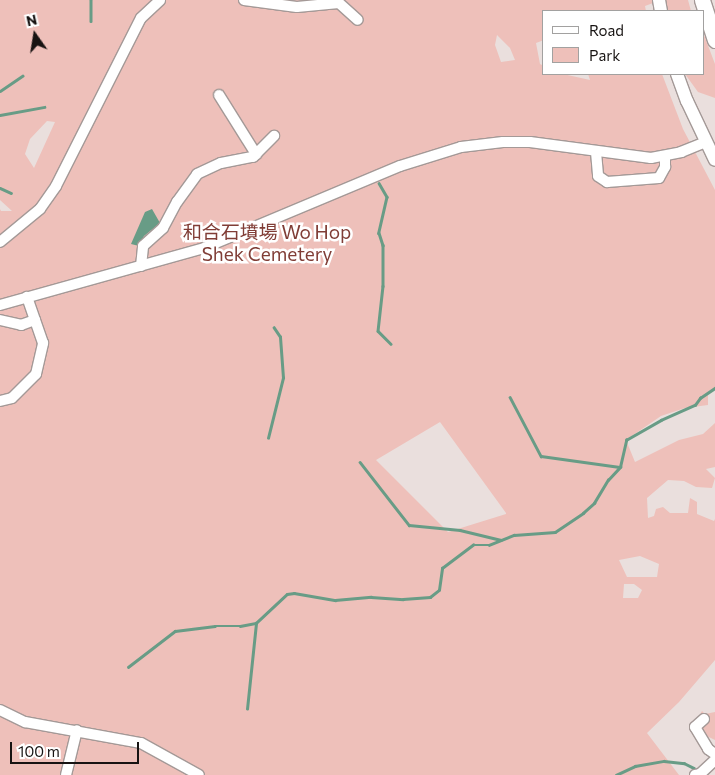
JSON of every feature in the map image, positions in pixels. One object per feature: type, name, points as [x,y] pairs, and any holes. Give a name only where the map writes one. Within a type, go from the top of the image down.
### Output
[{"type":"highway","points":[[702,0],[715,40]]},
{"type":"main road","points":[[677,75],[715,160]]},
{"type":"street","points":[[0,242],[40,209],[56,186],[141,18],[160,0]]},
{"type":"street","points":[[244,0],[297,7],[329,2],[339,3],[358,20]]},
{"type":"street","points":[[219,95],[256,154]]},
{"type":"street","points":[[141,266],[143,246],[163,228],[176,202],[198,174],[207,168],[256,154],[274,136]]},
{"type":"street","points":[[0,305],[204,248],[400,166],[443,151],[503,142],[530,142],[636,158],[665,156],[706,142]]},
{"type":"street","points":[[596,152],[598,176],[607,182],[659,178],[665,167],[665,156]]},
{"type":"street","points":[[0,401],[12,398],[36,374],[43,343],[27,298]]},
{"type":"street","points":[[0,320],[20,326],[35,320]]},
{"type":"street","points":[[0,710],[25,722],[141,743],[199,775]]},
{"type":"street","points":[[695,775],[700,774],[715,755],[708,749],[695,728],[704,719]]},
{"type":"street","points":[[66,775],[77,730]]},
{"type":"green space","name":"和合石墳場 Wo Hop Shek Cemetery","points":[[0,0],[661,0],[645,6],[646,10],[542,10],[542,41],[536,43],[540,64],[542,65],[542,75],[568,75],[590,80],[588,75],[662,75],[683,129],[715,190],[715,390],[708,392],[708,405],[685,408],[661,416],[626,440],[635,462],[679,440],[703,434],[715,423],[715,467],[706,469],[715,478],[712,488],[696,487],[684,481],[668,480],[647,498],[648,518],[654,516],[656,509],[663,507],[670,513],[688,513],[690,498],[697,502],[697,514],[714,521],[715,519],[715,660],[679,702],[647,733],[679,775],[0,775],[0,209],[1,211],[12,211],[0,200]],"holes":[[[497,35],[510,48],[515,60],[501,62],[495,45]],[[47,121],[55,122],[34,168],[25,154],[30,139]],[[440,422],[506,513],[506,514],[448,532],[376,460]],[[640,556],[659,564],[657,577],[627,577],[619,560]],[[624,584],[634,584],[642,590],[638,598],[623,598]]]},
{"type":"green space","points":[[661,0],[688,0],[691,10],[665,10]]},
{"type":"green space","points":[[705,38],[715,64],[715,98],[698,92],[686,75],[705,75]]},
{"type":"green space","points":[[702,711],[705,714],[715,712],[715,740],[692,729]]},
{"type":"shaded area","points":[[152,209],[160,223],[144,236],[139,246],[131,244],[145,212]]},
{"type":"waterway","points":[[91,0],[91,21]]},
{"type":"waterway","points":[[0,91],[22,76]]},
{"type":"waterway","points":[[0,115],[44,107]]},
{"type":"waterway","points":[[379,183],[387,197],[379,233],[383,245],[383,286],[378,331],[391,344]]},
{"type":"waterway","points":[[0,188],[11,193]]},
{"type":"waterway","points":[[268,438],[283,378],[280,337],[274,328]]},
{"type":"waterway","points":[[128,667],[175,631],[256,623],[287,594],[294,593],[335,600],[371,597],[403,599],[430,597],[439,590],[442,568],[473,545],[489,545],[514,535],[555,532],[583,513],[594,503],[608,480],[620,467],[626,440],[661,420],[695,405],[700,398],[715,388]]},
{"type":"waterway","points":[[510,397],[541,456],[619,467]]},
{"type":"waterway","points":[[360,462],[409,525],[460,530],[501,540]]},
{"type":"waterway","points":[[247,709],[256,624]]},
{"type":"waterway","points":[[616,775],[635,766],[664,761],[684,763],[694,768]]}]
